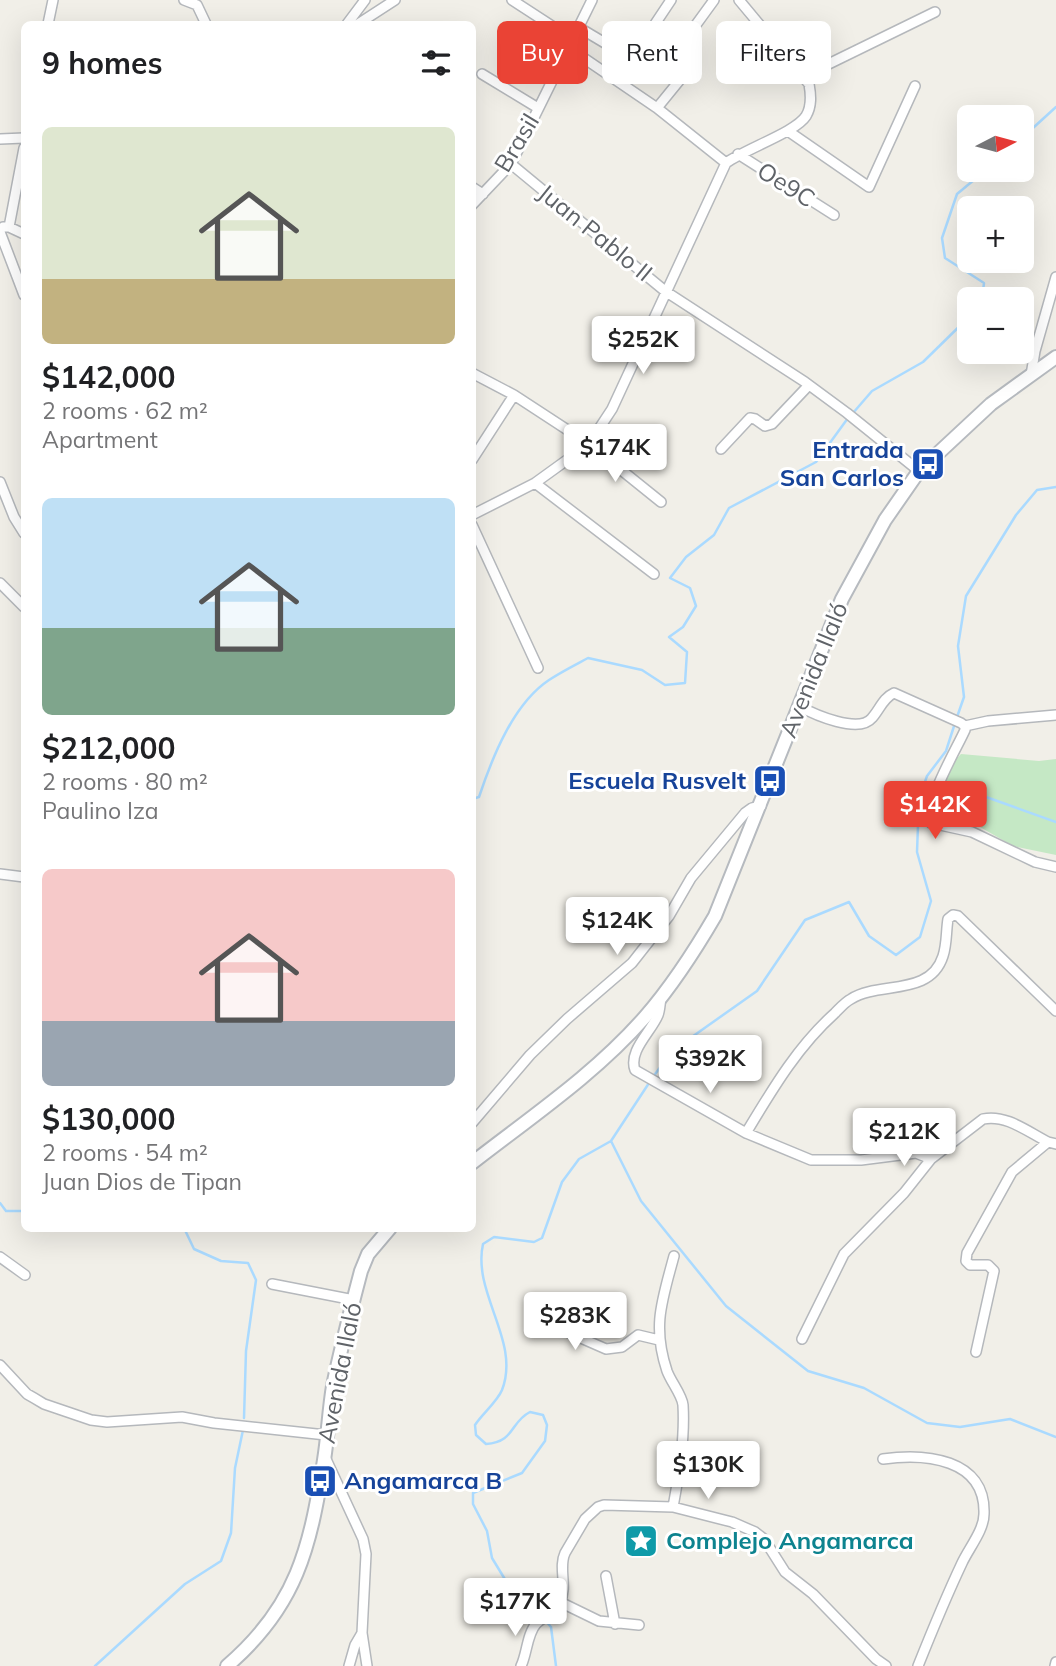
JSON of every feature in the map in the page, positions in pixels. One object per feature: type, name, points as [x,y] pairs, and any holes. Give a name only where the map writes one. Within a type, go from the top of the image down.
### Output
[{"type":"main road","name":"Avenida Ilaló","points":[[476,1160],[604,1059],[661,998],[686,964],[715,916],[842,599],[885,520],[919,471],[991,404],[1056,357]]},
{"type":"main road","name":"Avenida Ilaló","points":[[227,1666],[261,1634],[291,1590],[305,1556],[325,1457],[334,1385],[361,1271],[368,1254],[386,1232]]},
{"type":"street","points":[[49,21],[53,0]]},
{"type":"street","points":[[184,0],[197,5],[205,21]]},
{"type":"street","points":[[349,21],[365,0]]},
{"type":"street","points":[[363,21],[396,0]]},
{"type":"street","points":[[512,0],[540,21]]},
{"type":"street","name":"Brasil","points":[[581,21],[592,0]]},
{"type":"street","points":[[657,21],[671,0]]},
{"type":"street","points":[[699,21],[714,0]]},
{"type":"street","points":[[740,0],[758,21]]},
{"type":"street","points":[[831,63],[935,12]]},
{"type":"street","points":[[588,56],[726,163]]},
{"type":"street","points":[[482,74],[538,108]]},
{"type":"street","name":"Brasil","points":[[476,201],[510,164],[550,84]]},
{"type":"street","points":[[657,108],[676,84]]},
{"type":"street","points":[[476,513],[535,483],[589,444],[612,409],[726,163],[738,154],[788,131],[804,119],[811,97],[808,84]]},
{"type":"street","points":[[788,131],[869,187],[915,86]]},
{"type":"street","points":[[0,139],[21,138]]},
{"type":"street","name":"Oe9C","points":[[738,154],[834,215]]},
{"type":"street","name":"Juan Pablo II","points":[[510,164],[665,291],[809,385],[919,471]]},
{"type":"street","points":[[21,182],[3,229],[21,286]]},
{"type":"street","points":[[476,190],[483,194]]},
{"type":"street","points":[[3,229],[21,233]]},
{"type":"street","points":[[1031,375],[1056,277]]},
{"type":"street","points":[[476,375],[514,395],[589,444],[661,502]]},
{"type":"street","points":[[721,449],[750,418],[765,426],[772,424],[809,385]]},
{"type":"street","points":[[476,454],[514,395]]},
{"type":"street","points":[[0,482],[21,528]]},
{"type":"street","points":[[535,483],[654,574]]},
{"type":"street","points":[[476,534],[538,667]]},
{"type":"street","points":[[0,583],[21,604]]},
{"type":"street","points":[[800,706],[833,720],[861,724],[872,720],[885,698],[894,693],[963,724],[1056,715]]},
{"type":"street","points":[[963,724],[955,753],[934,798],[929,816],[931,823],[972,832],[1035,862],[1056,867]]},
{"type":"street","points":[[476,1119],[530,1055],[632,963],[669,916],[691,878],[745,813],[761,806]]},
{"type":"street","points":[[0,874],[21,877]]},
{"type":"street","points":[[746,1133],[783,1071],[806,1042],[851,998],[874,990],[908,987],[937,968],[943,956],[948,919],[953,915],[958,916],[1056,1011]]},
{"type":"street","points":[[661,998],[658,1015],[634,1055],[635,1070],[746,1133],[811,1160],[862,1160],[916,1153],[931,1159]]},
{"type":"street","points":[[802,1339],[844,1254],[904,1193],[931,1159],[983,1119],[993,1117],[1004,1119],[1052,1143],[1012,1172],[967,1253],[966,1261],[970,1265],[988,1265],[994,1271],[976,1352]]},
{"type":"street","points":[[673,1507],[680,1468],[682,1401],[668,1373],[659,1340],[659,1318],[674,1256]]},
{"type":"street","points":[[0,1257],[25,1275]]},
{"type":"street","points":[[272,1284],[354,1300]]},
{"type":"street","points":[[533,1298],[534,1314],[542,1321],[606,1349],[622,1347],[638,1335],[659,1340]]},
{"type":"street","points":[[0,1365],[27,1394],[44,1404],[91,1420],[107,1422],[182,1416],[214,1423],[326,1435]]},
{"type":"street","points":[[883,1459],[907,1455],[930,1458],[956,1466],[973,1479],[984,1507],[984,1520],[953,1582],[918,1666]]},
{"type":"street","points":[[325,1457],[363,1539],[366,1555],[362,1633],[367,1666]]},
{"type":"street","points":[[521,1666],[536,1625],[560,1602],[564,1584],[563,1558],[592,1512],[598,1507],[610,1505],[673,1507],[732,1522],[755,1532],[771,1548],[792,1578],[813,1594],[886,1666]]},
{"type":"street","points":[[606,1576],[615,1624]]},
{"type":"street","points":[[560,1602],[599,1621],[639,1625]]},
{"type":"street","points":[[349,1666],[355,1644],[362,1633]]},
{"type":"green space","points":[[961,754],[1039,761],[1056,759],[1056,855],[1013,846],[980,827],[936,821],[935,800],[939,784]]},
{"type":"waterway","points":[[1034,127],[1056,107]]},
{"type":"waterway","points":[[972,182],[957,194],[942,238],[945,258],[984,283],[984,287]]},
{"type":"waterway","points":[[853,413],[872,391],[923,362],[957,329]]},
{"type":"waterway","points":[[476,798],[479,797],[505,733],[525,703],[549,680],[588,658],[642,670],[665,685],[685,683],[687,652],[669,637],[683,627],[696,606],[690,588],[670,578],[686,557],[714,535],[729,508],[816,462],[848,418]]},
{"type":"waterway","points":[[957,717],[964,697],[958,646],[966,596],[1016,515],[1037,490],[1056,487]]},
{"type":"waterway","points":[[653,1077],[672,1051],[757,991],[805,920],[849,902],[869,936],[896,955],[920,937],[931,901],[917,852],[919,799],[927,776],[946,751],[955,723]]},
{"type":"waterway","points":[[944,782],[1056,822]]},
{"type":"waterway","points":[[540,1615],[506,1581],[492,1558],[487,1531],[473,1504],[473,1493],[522,1473],[545,1441],[547,1425],[543,1415],[530,1412],[502,1440],[486,1444],[476,1435],[475,1425],[500,1394],[506,1372],[506,1354],[484,1281],[481,1263],[483,1244],[494,1237],[534,1242],[542,1238],[562,1182],[579,1159],[611,1141],[649,1083]]},
{"type":"waterway","points":[[611,1141],[641,1201],[726,1306],[808,1371],[864,1388],[927,1423],[960,1427],[1010,1419],[1056,1437]]},
{"type":"waterway","points":[[0,1203],[6,1211],[21,1211]]},
{"type":"waterway","points":[[186,1232],[194,1249],[221,1261],[248,1263],[256,1280],[246,1351],[244,1418]]},
{"type":"waterway","points":[[95,1666],[185,1584],[221,1561],[231,1533],[235,1468],[243,1430]]},
{"type":"waterway","points":[[545,1620],[551,1627],[556,1666]]},
{"type":"place","name":"Entrada San Carlos","points":[[928,464]]},
{"type":"place","name":"Escuela Rusvelt","points":[[770,781]]},
{"type":"place","name":"Angamarca B","points":[[320,1481]]},
{"type":"place","name":"Complejo Angamarca","points":[[641,1541]]}]
